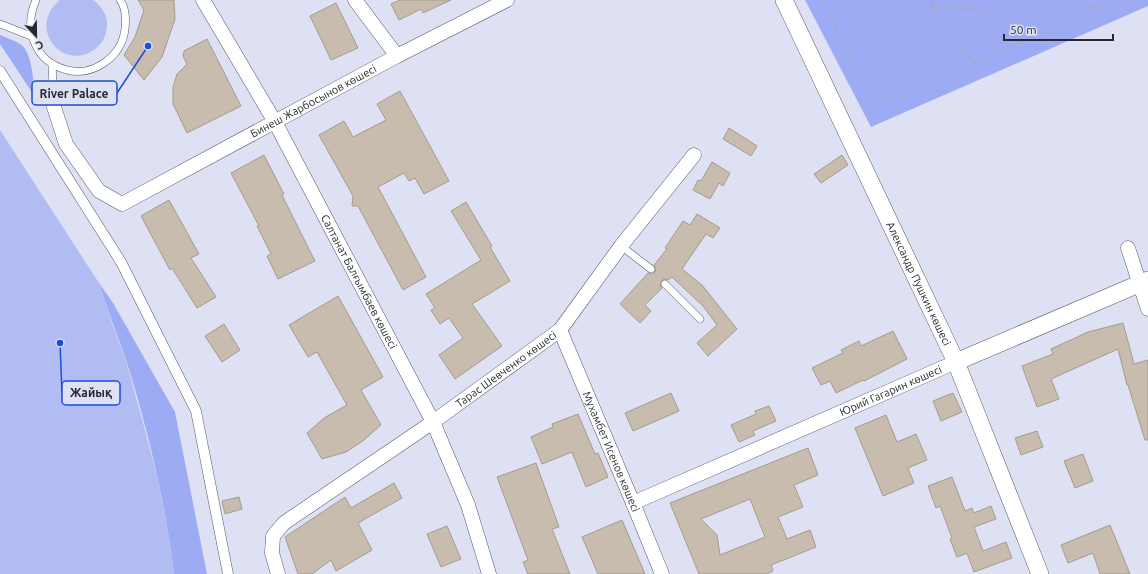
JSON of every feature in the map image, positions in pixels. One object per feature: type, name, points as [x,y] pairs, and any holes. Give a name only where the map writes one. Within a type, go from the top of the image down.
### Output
[{"type":"street","name":"Салтанат Балғымбаев көшесі","points":[[203,0],[275,122],[433,422],[468,505],[490,574]]},
{"type":"street","points":[[355,0],[397,56]]},
{"type":"street","name":"Бинеш Жарбосынов көшесі","points":[[54,107],[66,144],[99,191],[122,204],[397,56],[507,0]]},
{"type":"street","name":"Александр Пушкин көшесі","points":[[784,0],[956,362],[1040,574]]},
{"type":"street","points":[[0,71],[121,262],[196,411],[228,574]]},
{"type":"street","name":"Тарас Шевченко көшесі","points":[[278,574],[272,553],[273,536],[284,523],[433,422],[560,330],[621,246],[694,155]]},
{"type":"street","points":[[1128,248],[1144,282],[1148,309]]},
{"type":"street","name":"Юрий Гагарин көшесі","points":[[633,503],[1144,282]]},
{"type":"street","name":"Мухамбет Исенов көшесі","points":[[560,330],[662,574]]},
{"type":"lane","points":[[36,0],[30,18],[31,36],[39,52],[52,64],[68,70],[86,71],[102,65],[116,53],[124,37],[126,20],[120,0]]},
{"type":"lane","points":[[0,24],[31,36]]},
{"type":"lane","points":[[52,64],[54,107]]},
{"type":"lane","points":[[621,246],[651,269]]},
{"type":"lane","points":[[665,284],[700,319]]},
{"type":"path","points":[[823,0],[865,89],[878,100],[899,99],[1110,0]]},
{"type":"path","points":[[903,0],[932,7],[981,10],[1019,24],[1034,36]]},
{"type":"path","points":[[932,7],[934,0]]},
{"type":"path","points":[[1083,0],[1094,7]]},
{"type":"path","points":[[932,7],[974,64]]},
{"type":"shaded area","points":[[60,0],[93,0],[101,8],[106,18],[107,30],[98,47],[83,55],[71,55],[61,51],[53,44],[48,34],[47,23],[50,11]]},
{"type":"shaded area","points":[[805,0],[1148,0],[1148,6],[871,127]]},
{"type":"shaded area","points":[[0,35],[20,44],[28,54],[32,68],[35,97],[0,44]]},
{"type":"shaded area","points":[[0,130],[99,283],[126,361],[157,476],[168,532],[174,574],[0,574]]},
{"type":"shaded area","points":[[99,283],[113,303],[175,412],[207,574],[174,574],[161,493],[142,412],[126,360]]},
{"type":"building","points":[[138,0],[174,0],[175,19],[162,57],[144,80],[124,55],[135,37],[144,10]]},
{"type":"building","points":[[400,0],[451,0],[423,13],[421,9],[399,20],[391,4]]},
{"type":"building","points":[[336,3],[358,48],[331,60],[310,16]]},
{"type":"building","points":[[207,39],[241,106],[187,133],[173,104],[173,87],[177,74],[187,64],[183,56],[184,51]]},
{"type":"building","points":[[400,91],[449,181],[424,194],[415,178],[409,181],[404,173],[378,187],[426,277],[403,290],[358,206],[352,206],[353,196],[319,135],[344,121],[353,137],[386,120],[377,104]]},
{"type":"building","points":[[729,128],[757,146],[751,156],[723,139]]},
{"type":"building","points":[[264,155],[315,261],[278,279],[267,256],[271,254],[257,226],[259,226],[231,173]]},
{"type":"building","points":[[842,155],[848,165],[821,183],[814,174]]},
{"type":"building","points":[[712,162],[730,173],[723,186],[719,183],[710,199],[693,190],[698,180],[701,181]]},
{"type":"building","points":[[169,200],[199,254],[191,258],[216,297],[197,308],[172,268],[170,270],[141,216]]},
{"type":"building","points":[[466,202],[492,246],[490,247],[510,281],[472,304],[502,346],[455,379],[439,355],[463,338],[449,318],[440,324],[431,310],[435,308],[426,294],[481,260],[451,211]]},
{"type":"building","points":[[697,214],[720,228],[713,238],[706,234],[682,269],[702,285],[737,329],[708,356],[697,343],[717,325],[703,306],[672,277],[668,280],[664,279],[661,281],[660,285],[662,288],[645,305],[651,311],[640,323],[620,304],[648,273],[651,274],[655,272],[656,269],[654,265],[667,249],[665,248],[683,221],[690,225]]},
{"type":"building","points":[[338,296],[383,377],[361,390],[381,425],[364,440],[346,452],[322,459],[307,433],[324,418],[347,405],[317,352],[308,357],[289,325]]},
{"type":"building","points":[[1123,323],[1134,364],[1148,360],[1148,440],[1145,440],[1127,385],[1118,349],[1051,379],[1059,399],[1037,407],[1022,366],[1053,354],[1051,349],[1088,332]]},
{"type":"building","points":[[224,324],[240,350],[222,362],[205,336]]},
{"type":"building","points":[[893,331],[907,359],[864,381],[863,380],[836,393],[830,381],[821,385],[812,368],[843,353],[841,350],[859,341],[861,346]]},
{"type":"building","points":[[671,393],[679,411],[633,431],[625,413]]},
{"type":"building","points":[[953,393],[962,412],[941,421],[933,401]]},
{"type":"building","points":[[769,406],[776,421],[753,431],[755,435],[739,442],[731,425],[756,414],[755,411]]},
{"type":"building","points":[[578,414],[595,454],[598,453],[608,477],[586,487],[572,452],[542,464],[531,437],[553,427],[552,424]]},
{"type":"building","points":[[886,415],[897,442],[916,434],[927,460],[908,468],[914,483],[883,496],[855,428]]},
{"type":"building","points":[[1037,431],[1043,447],[1021,455],[1015,438]]},
{"type":"building","points":[[808,448],[818,475],[794,485],[803,507],[778,517],[787,539],[810,530],[816,547],[771,565],[773,571],[767,574],[699,574],[670,503]],"holes":[[[750,499],[765,537],[720,555],[717,535],[701,519]]]},
{"type":"building","points":[[1083,454],[1093,481],[1075,488],[1064,461]]},
{"type":"building","points":[[536,463],[559,527],[552,529],[570,574],[528,574],[523,562],[528,560],[497,477]]},
{"type":"building","points":[[952,477],[965,511],[972,508],[974,513],[991,506],[996,519],[974,527],[983,551],[1006,542],[1012,558],[974,572],[967,553],[957,557],[950,539],[952,538],[940,506],[936,508],[928,486]]},
{"type":"building","points":[[394,483],[402,498],[358,523],[372,550],[336,571],[331,560],[312,574],[298,574],[285,537],[345,497],[351,508]]},
{"type":"building","points":[[239,497],[242,509],[225,514],[222,501]]},
{"type":"building","points":[[622,520],[645,574],[598,574],[582,537]]},
{"type":"building","points":[[1110,525],[1130,574],[1100,574],[1093,553],[1068,563],[1061,545]]},
{"type":"building","points":[[447,526],[461,559],[441,567],[427,534]]},
{"type":"place","name":"River Palace","points":[[148,46]]},
{"type":"place","name":"Жайық","points":[[60,343]]}]
